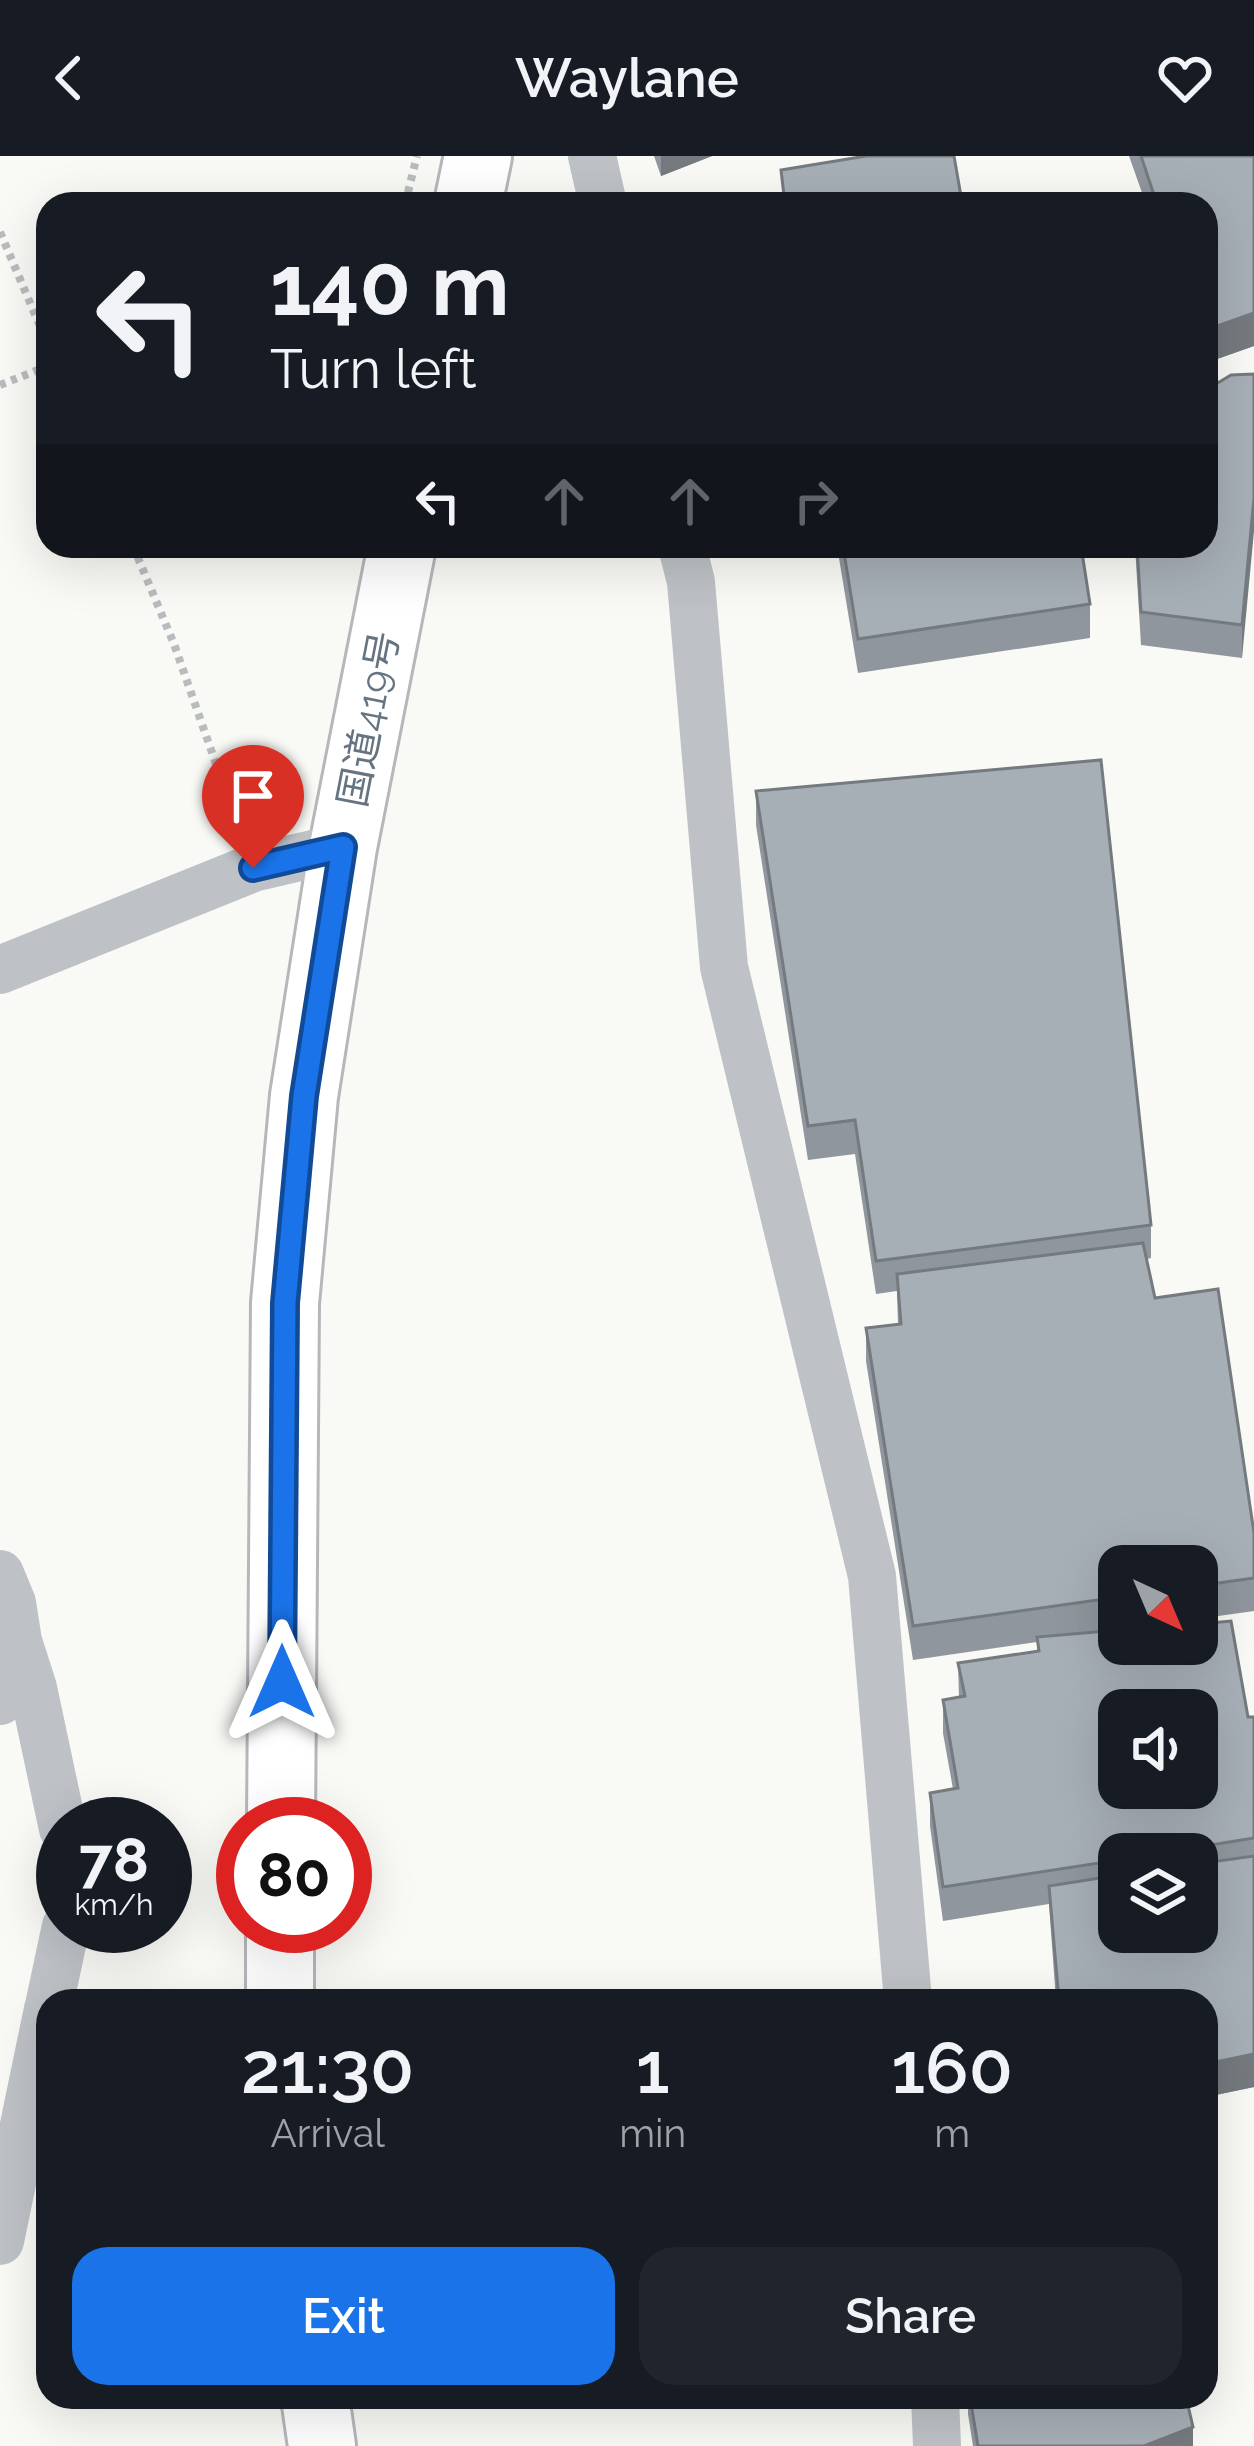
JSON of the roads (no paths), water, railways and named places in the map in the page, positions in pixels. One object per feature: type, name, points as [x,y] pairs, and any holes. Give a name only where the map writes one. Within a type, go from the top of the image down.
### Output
[{"type":"highway","points":[[470,192],[478,156]]},
{"type":"highway","name":"国道419号","points":[[281,1797],[285,1303],[304,1096],[343,847],[399,558]]},
{"type":"highway","points":[[280,1953],[280,1989]]},
{"type":"highway","points":[[317,2409],[322,2446]]},
{"type":"street","points":[[592,156],[600,192]]},
{"type":"street","points":[[685,558],[691,582],[724,967],[872,1576],[907,1989]]},
{"type":"street","points":[[0,970],[253,868],[343,847]]},
{"type":"street","points":[[0,1574],[12,1603],[56,1797]]},
{"type":"street","points":[[0,1701],[18,1642]]},
{"type":"street","points":[[52,1989],[60,1953]]},
{"type":"street","points":[[0,2241],[36,2068]]},
{"type":"street","points":[[935,2409],[937,2446]]}]
